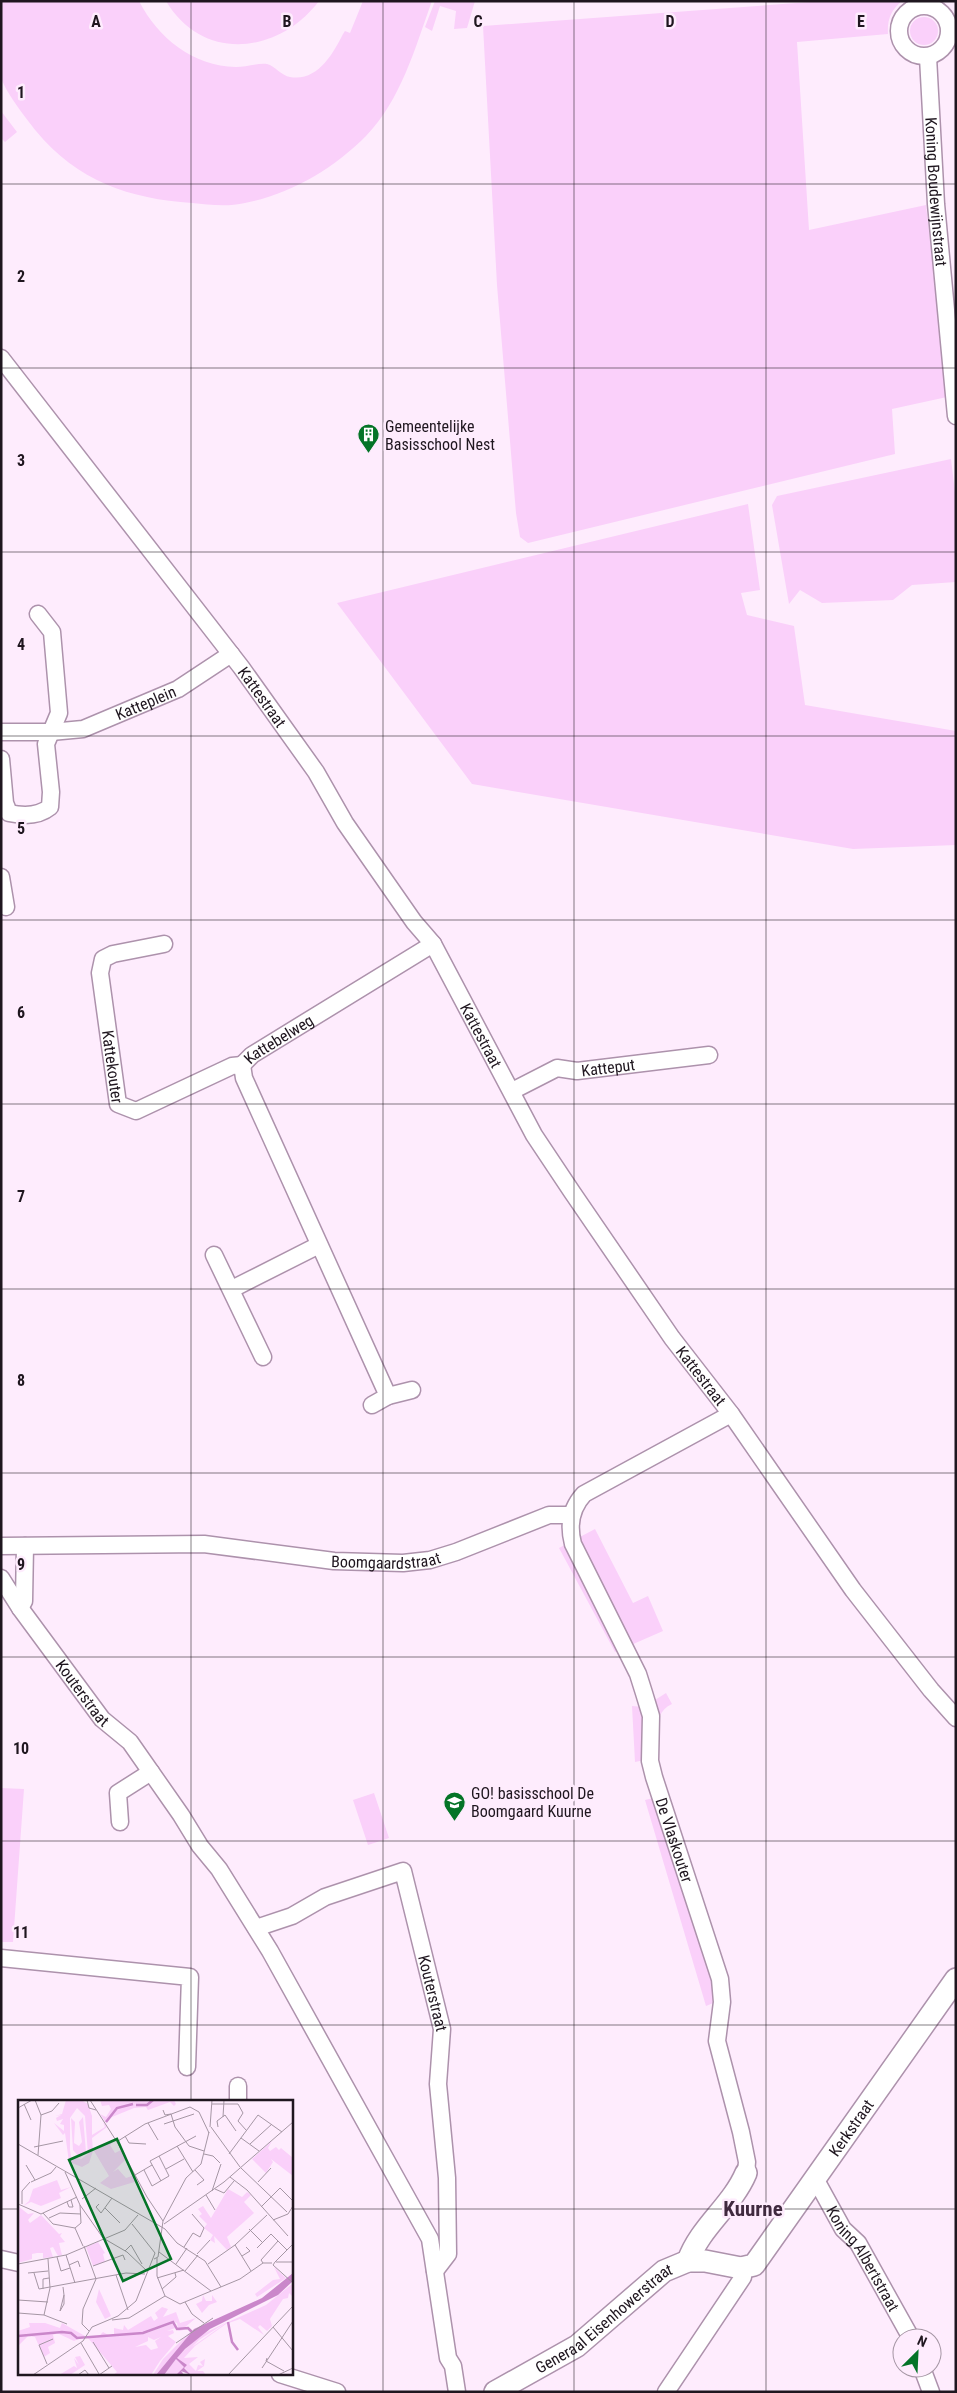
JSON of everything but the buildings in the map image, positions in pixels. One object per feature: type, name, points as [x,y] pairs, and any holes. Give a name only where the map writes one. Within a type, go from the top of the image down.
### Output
[{"type":"street","points":[[926,4],[942,13],[953,29],[944,47],[928,57],[915,55],[904,48],[899,29],[900,23],[908,12],[926,4]]},
{"type":"street","name":"Koning Boudewijnstraat","points":[[928,57],[936,204],[956,416]]},
{"type":"street","name":"Kattestraat","points":[[1,358],[231,654],[316,772],[345,823],[414,922],[433,944],[534,1135],[572,1192],[672,1338],[731,1414],[853,1590],[930,1690],[956,1718]]},
{"type":"street","points":[[1,759],[5,818],[42,813],[50,807],[51,792],[46,744],[59,713],[52,632],[38,614]]},
{"type":"street","name":"Katteplein","points":[[1,732],[52,732],[83,729],[178,689],[231,654]]},
{"type":"street","points":[[1,877],[6,908]]},
{"type":"street","name":"Kattekouter","points":[[164,944],[113,954],[103,958],[100,973],[118,1104],[136,1111],[232,1066],[242,1065]]},
{"type":"street","name":"Kattebelweg","points":[[388,1396],[244,1078],[242,1065],[252,1055],[433,944]]},
{"type":"street","name":"Katteput","points":[[512,1091],[557,1068],[577,1071],[709,1055]]},
{"type":"street","points":[[232,1289],[319,1245]]},
{"type":"street","points":[[214,1255],[232,1289],[263,1357]]},
{"type":"street","points":[[372,1405],[388,1396],[412,1390]]},
{"type":"street","points":[[572,1515],[576,1502],[584,1494],[731,1414]]},
{"type":"street","name":"Boomgaardstraat","points":[[1,1546],[204,1544],[334,1561],[403,1563],[430,1560],[456,1552],[550,1514],[572,1515]]},
{"type":"street","name":"De Vlaskouter","points":[[572,1515],[573,1544],[638,1674],[649,1706],[650,1760],[720,1979],[722,2002],[717,2040],[747,2162],[746,2173]]},
{"type":"street","points":[[20,1608],[24,1601],[25,1546]]},
{"type":"street","name":"Kouterstraat","points":[[1,1578],[20,1608],[102,1719],[130,1742],[182,1815],[200,1846],[219,1869],[256,1928],[418,2216],[430,2240],[448,2358],[454,2366],[458,2392]]},
{"type":"street","points":[[120,1822],[118,1793],[151,1772]]},
{"type":"street","name":"Kouterstraat","points":[[256,1928],[292,1916],[325,1897],[403,1871],[442,2029],[438,2084],[447,2178],[448,2254],[435,2271]]},
{"type":"street","points":[[1,1958],[190,1977],[187,2067]]},
{"type":"street","name":"Kerkstraat","points":[[741,2268],[754,2265],[816,2180],[956,1979]]},
{"type":"street","points":[[666,2392],[743,2278],[741,2268],[705,2261],[688,2261],[692,2249],[705,2228],[741,2185],[746,2173]]},
{"type":"street","name":"Koning Albertstraat","points":[[816,2180],[843,2229],[858,2243],[905,2328]]},
{"type":"street","points":[[1,2259],[18,2263]]},
{"type":"street","name":"Generaal Eisenhowerstraat","points":[[495,2392],[577,2346],[664,2271],[688,2261]]},
{"type":"street","points":[[286,2376],[337,2392]]},
{"type":"street","points":[[926,2378],[931,2392]]},
{"type":"shaded area","points":[[1,1],[139,1],[156,27],[178,48],[191,55],[220,65],[236,67],[267,64],[287,76],[300,77],[316,71],[323,65],[345,31],[350,33],[363,1],[432,1],[413,55],[398,90],[378,122],[366,136],[340,159],[295,187],[262,199],[225,205],[169,201],[126,192],[87,175],[52,148],[16,105],[3,83],[1,77]]},
{"type":"shaded area","points":[[166,1],[319,1],[302,19],[283,32],[263,41],[241,44],[220,42],[200,35],[182,21]]},
{"type":"shaded area","points":[[435,1],[475,1],[467,28],[454,29],[456,11],[440,6],[432,31],[425,27]]},
{"type":"shaded area","points":[[824,1],[902,1],[890,16],[888,34],[797,42],[809,230],[926,205],[947,397],[892,409],[895,454],[528,543],[520,537],[516,513],[497,285],[483,26]]},
{"type":"shaded area","points":[[924,17],[934,21],[938,31],[934,41],[924,45],[914,41],[910,31],[914,21]]},
{"type":"shaded area","points":[[1,111],[17,132],[5,142],[1,138]]},
{"type":"shaded area","points":[[951,459],[956,501],[956,582],[912,585],[893,600],[822,603],[800,590],[789,604],[772,505],[777,496]]},
{"type":"shaded area","points":[[748,504],[760,590],[741,593],[747,615],[794,626],[805,705],[956,731],[956,845],[853,849],[472,784],[337,603]]},
{"type":"shaded area","points":[[595,1529],[633,1603],[648,1596],[663,1631],[615,1652],[559,1548]]},
{"type":"shaded area","points":[[666,1693],[672,1704],[665,1708],[658,1720],[659,1757],[635,1762],[632,1706],[644,1707]]},
{"type":"shaded area","points":[[1,1788],[24,1789],[13,1942],[1,1942]]},
{"type":"shaded area","points":[[374,1793],[389,1838],[368,1845],[353,1800]]},
{"type":"shaded area","points":[[657,1797],[718,2001],[706,2006],[645,1800]]},
{"type":"place","name":"Gemeentelijke Basisschool Nest","points":[[369,454]]},
{"type":"place","name":"GO! basisschool De Boomgaard Kuurne","points":[[455,1821]]},
{"type":"district","name":"Kuurne","points":[[753,2209]]}]
